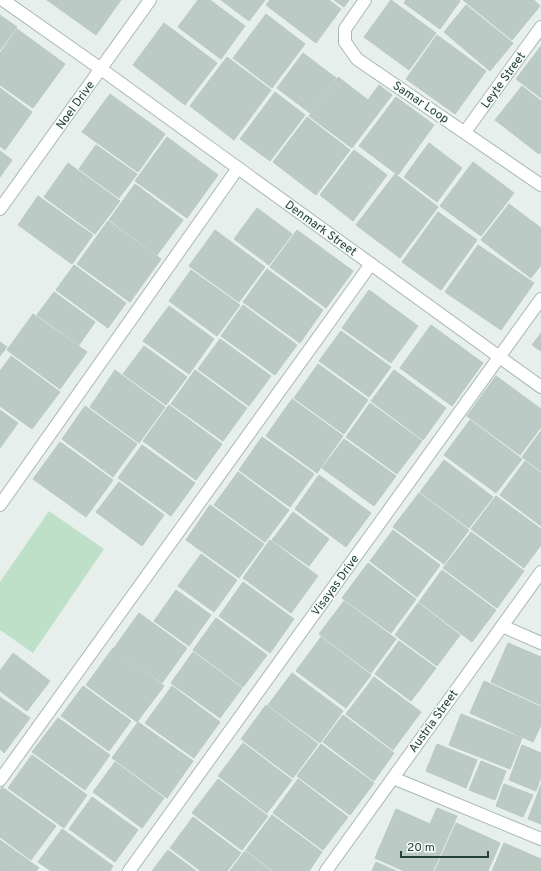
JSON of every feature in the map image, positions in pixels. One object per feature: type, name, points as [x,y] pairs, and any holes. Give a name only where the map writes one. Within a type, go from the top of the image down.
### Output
[{"type":"street","name":"Denmark Street","points":[[2,0],[101,69],[541,386]]},
{"type":"street","name":"Noel Drive","points":[[0,209],[150,0]]},
{"type":"street","name":"Samar Loop","points":[[365,0],[345,29],[345,42],[357,59],[466,132],[541,185]]},
{"type":"street","name":"Leyte Street","points":[[466,132],[541,27]]},
{"type":"street","points":[[0,504],[238,168]]},
{"type":"street","points":[[0,780],[371,264]]},
{"type":"street","name":"Visayas Drive","points":[[129,871],[541,299]]},
{"type":"street","name":"Austria Street","points":[[326,871],[541,572]]},
{"type":"street","points":[[502,626],[541,643]]},
{"type":"street","points":[[393,778],[541,839]]},
{"type":"green space","points":[[49,511],[104,549],[33,653],[0,630],[0,582]]},
{"type":"building","points":[[47,0],[121,0],[96,35]]},
{"type":"building","points":[[198,0],[210,0],[245,26],[221,59],[178,27]]},
{"type":"building","points":[[221,0],[265,0],[249,21]]},
{"type":"building","points":[[270,0],[329,0],[341,9],[316,43],[266,5]]},
{"type":"building","points":[[334,0],[349,0],[344,7]]},
{"type":"building","points":[[391,0],[436,33],[409,70],[364,37]]},
{"type":"building","points":[[406,0],[460,1],[440,29],[404,3]]},
{"type":"building","points":[[463,0],[534,0],[540,6],[512,40]]},
{"type":"building","points":[[466,5],[513,43],[490,71],[444,32]]},
{"type":"building","points":[[266,14],[305,44],[272,88],[233,58]]},
{"type":"building","points":[[0,15],[17,27],[0,50]]},
{"type":"building","points":[[164,23],[217,63],[185,105],[133,65]]},
{"type":"building","points":[[17,29],[65,64],[33,108],[0,85],[0,53]]},
{"type":"building","points":[[437,35],[486,71],[455,114],[406,79]]},
{"type":"building","points":[[541,46],[541,98],[516,79]]},
{"type":"building","points":[[303,53],[336,78],[310,113],[277,88]]},
{"type":"building","points":[[227,57],[271,90],[234,140],[190,106]]},
{"type":"building","points":[[338,77],[368,100],[379,85],[392,95],[352,148],[309,116]]},
{"type":"building","points":[[522,86],[541,101],[541,152],[539,154],[495,120]]},
{"type":"building","points":[[0,88],[32,112],[5,150],[0,146]]},
{"type":"building","points":[[275,92],[305,115],[270,161],[240,139]]},
{"type":"building","points":[[110,94],[165,134],[138,172],[82,132]]},
{"type":"building","points":[[396,97],[434,125],[398,175],[359,146]]},
{"type":"building","points":[[307,117],[350,150],[316,195],[273,162]]},
{"type":"building","points":[[167,137],[218,175],[187,218],[135,181]]},
{"type":"building","points":[[429,143],[462,168],[437,202],[404,177]]},
{"type":"building","points":[[96,145],[137,174],[119,198],[79,169]]},
{"type":"building","points":[[354,150],[387,175],[353,221],[320,195]]},
{"type":"building","points":[[0,151],[12,160],[0,177]]},
{"type":"building","points":[[473,162],[514,193],[481,236],[440,206]]},
{"type":"building","points":[[68,163],[120,201],[95,234],[44,197]]},
{"type":"building","points":[[395,174],[438,207],[400,258],[356,225]]},
{"type":"building","points":[[135,184],[183,220],[157,255],[109,220]]},
{"type":"building","points":[[38,196],[93,235],[72,264],[18,225]]},
{"type":"building","points":[[509,204],[541,228],[541,265],[531,278],[481,240]]},
{"type":"building","points":[[257,208],[292,234],[269,265],[234,239]]},
{"type":"building","points":[[438,212],[477,240],[441,290],[402,262]]},
{"type":"building","points":[[108,221],[161,259],[130,302],[77,264]]},
{"type":"building","points":[[215,230],[265,267],[239,302],[189,266]]},
{"type":"building","points":[[297,230],[353,271],[326,308],[270,267]]},
{"type":"building","points":[[478,245],[534,283],[501,330],[445,292]]},
{"type":"building","points":[[74,265],[126,303],[108,328],[56,290]]},
{"type":"building","points":[[267,269],[323,310],[300,343],[243,302]]},
{"type":"building","points":[[191,270],[240,305],[217,336],[169,301]]},
{"type":"building","points":[[369,290],[418,326],[391,363],[342,328]]},
{"type":"building","points":[[54,292],[95,322],[79,345],[37,315]]},
{"type":"building","points":[[243,305],[297,345],[275,375],[221,336]]},
{"type":"building","points":[[169,306],[214,339],[189,374],[143,341]]},
{"type":"building","points":[[33,314],[87,352],[60,389],[7,350]]},
{"type":"building","points":[[431,325],[483,363],[452,406],[400,368]]},
{"type":"building","points":[[341,331],[391,367],[369,397],[319,361]]},
{"type":"building","points":[[541,333],[541,351],[532,345]]},
{"type":"building","points":[[220,339],[271,376],[249,406],[198,369]]},
{"type":"building","points":[[0,342],[7,347],[0,356]]},
{"type":"building","points":[[144,346],[187,377],[166,405],[123,374]]},
{"type":"building","points":[[11,356],[60,392],[32,429],[0,406],[0,371]]},
{"type":"building","points":[[318,364],[368,400],[344,434],[294,398]]},
{"type":"building","points":[[115,370],[165,407],[139,443],[90,407]]},
{"type":"building","points":[[195,370],[247,408],[223,441],[171,404]]},
{"type":"building","points":[[394,370],[446,408],[423,440],[371,401]]},
{"type":"building","points":[[496,376],[541,409],[541,427],[520,455],[467,416]]},
{"type":"building","points":[[292,399],[343,436],[317,473],[266,436]]},
{"type":"building","points":[[370,403],[422,441],[397,474],[346,437]]},
{"type":"building","points":[[169,405],[222,444],[196,480],[143,441]]},
{"type":"building","points":[[85,406],[137,444],[113,477],[62,439]]},
{"type":"building","points":[[0,410],[18,423],[0,448]]},
{"type":"building","points":[[470,420],[522,459],[496,493],[444,455]]},
{"type":"building","points":[[541,431],[541,471],[522,457]]},
{"type":"building","points":[[262,437],[314,474],[290,507],[239,470]]},
{"type":"building","points":[[344,439],[396,476],[374,506],[322,468]]},
{"type":"building","points":[[60,442],[113,480],[86,517],[33,479]]},
{"type":"building","points":[[142,445],[195,483],[171,516],[118,478]]},
{"type":"building","points":[[444,460],[493,497],[469,528],[420,492]]},
{"type":"building","points":[[525,461],[541,473],[541,526],[500,495]]},
{"type":"building","points":[[238,472],[289,510],[265,542],[214,505]]},
{"type":"building","points":[[319,475],[371,513],[346,547],[295,509]]},
{"type":"building","points":[[119,482],[164,515],[142,546],[96,512]]},
{"type":"building","points":[[419,493],[469,530],[444,564],[393,527]]},
{"type":"building","points":[[496,496],[541,529],[541,545],[524,568],[471,529]]},
{"type":"building","points":[[210,505],[264,544],[239,578],[186,540]]},
{"type":"building","points":[[293,512],[329,539],[309,566],[272,540]]},
{"type":"building","points":[[393,530],[440,565],[417,597],[370,561]]},
{"type":"building","points":[[471,532],[524,571],[497,608],[443,568]]},
{"type":"building","points":[[270,540],[318,576],[291,613],[243,578]]},
{"type":"building","points":[[201,554],[237,580],[214,612],[178,586]]},
{"type":"building","points":[[368,563],[416,599],[391,633],[342,598]]},
{"type":"building","points":[[442,570],[496,610],[472,642],[419,602]]},
{"type":"building","points":[[243,582],[294,619],[270,653],[219,616]]},
{"type":"building","points":[[176,590],[211,615],[189,646],[154,621]]},
{"type":"building","points":[[344,601],[396,639],[371,673],[319,634]]},
{"type":"building","points":[[418,603],[460,635],[437,666],[395,635]]},
{"type":"building","points":[[139,613],[187,648],[162,683],[114,648]]},
{"type":"building","points":[[216,618],[267,655],[243,687],[193,650]]},
{"type":"building","points":[[321,637],[371,675],[346,708],[296,671]]},
{"type":"building","points":[[399,641],[436,668],[411,701],[375,674]]},
{"type":"building","points":[[508,643],[541,657],[541,705],[491,682]]},
{"type":"building","points":[[113,648],[164,686],[137,722],[86,685]]},
{"type":"building","points":[[193,652],[242,688],[220,718],[171,683]]},
{"type":"building","points":[[13,653],[50,681],[27,711],[0,691],[0,671]]},
{"type":"building","points":[[292,673],[343,711],[320,743],[268,705]]},
{"type":"building","points":[[374,677],[421,712],[393,750],[346,714]]},
{"type":"building","points":[[484,681],[541,707],[541,725],[533,742],[470,713]]},
{"type":"building","points":[[83,686],[131,721],[109,751],[61,716]]},
{"type":"building","points":[[172,686],[220,722],[194,758],[145,723]]},
{"type":"building","points":[[0,697],[30,718],[4,753],[0,749]]},
{"type":"building","points":[[266,705],[318,744],[293,778],[241,739]]},
{"type":"building","points":[[461,714],[522,738],[510,769],[449,745]]},
{"type":"building","points":[[343,715],[394,753],[374,781],[323,742]]},
{"type":"building","points":[[58,718],[110,755],[85,790],[32,752]]},
{"type":"building","points":[[138,722],[193,761],[167,798],[112,758]]},
{"type":"building","points":[[243,743],[292,780],[267,813],[218,776]]},
{"type":"building","points":[[321,744],[374,783],[350,815],[297,776]]},
{"type":"building","points":[[437,744],[477,760],[466,788],[426,771]]},
{"type":"building","points":[[522,745],[541,753],[541,777],[536,791],[509,780]]},
{"type":"building","points":[[32,755],[87,795],[64,828],[8,788]]},
{"type":"building","points":[[481,761],[506,771],[495,800],[469,790]]},
{"type":"building","points":[[115,762],[164,798],[142,828],[93,792]]},
{"type":"building","points":[[218,779],[268,816],[242,850],[192,813]]},
{"type":"building","points":[[298,779],[348,817],[323,850],[273,813]]},
{"type":"building","points":[[504,784],[533,795],[523,817],[496,806]]},
{"type":"building","points":[[541,785],[541,824],[528,819]]},
{"type":"building","points":[[2,787],[56,826],[31,860],[0,837],[0,791]]},
{"type":"building","points":[[92,797],[138,830],[115,862],[69,829]]},
{"type":"building","points":[[437,808],[457,816],[433,871],[404,871],[375,858],[396,809],[430,824]]},
{"type":"building","points":[[272,815],[322,852],[309,871],[273,871],[246,850]]},
{"type":"building","points":[[193,817],[241,853],[227,871],[201,871],[170,848]]},
{"type":"building","points":[[456,823],[500,843],[488,871],[435,871]]},
{"type":"building","points":[[62,829],[113,866],[110,871],[51,871],[38,862]]},
{"type":"building","points":[[0,840],[39,868],[36,871],[0,871]]},
{"type":"building","points":[[504,843],[541,859],[541,871],[492,871]]},
{"type":"building","points":[[168,850],[196,871],[152,871]]},
{"type":"building","points":[[245,851],[271,871],[230,871]]},
{"type":"building","points":[[376,862],[396,871],[372,871]]}]
